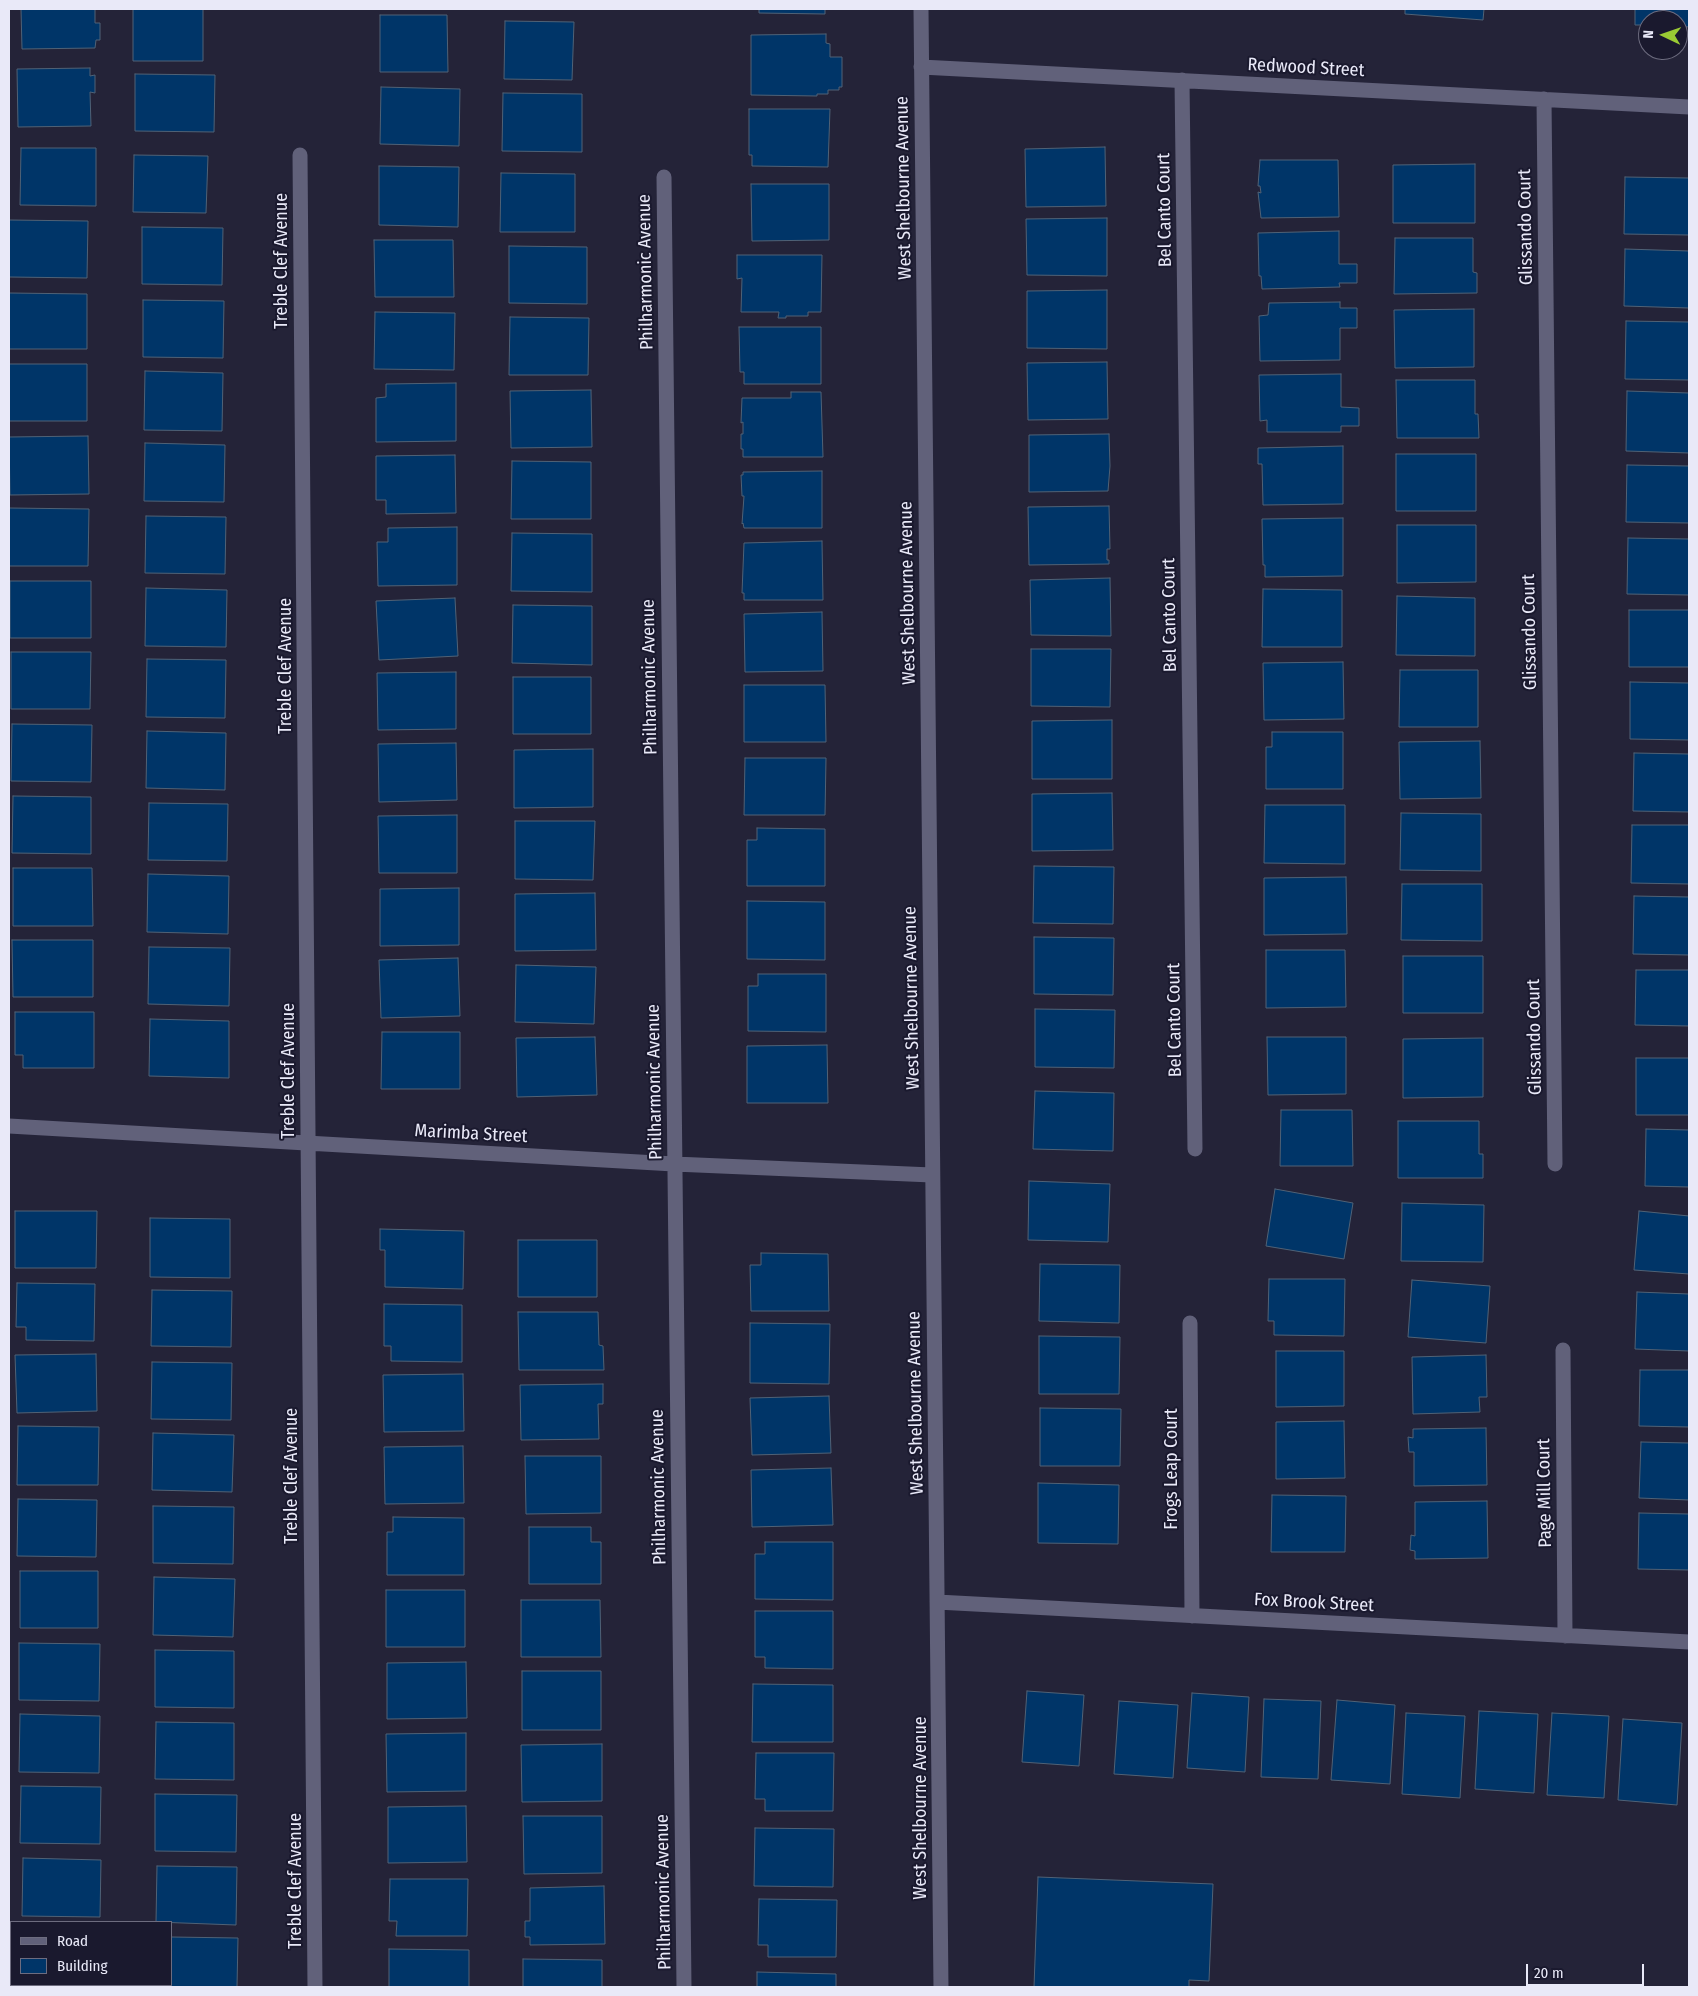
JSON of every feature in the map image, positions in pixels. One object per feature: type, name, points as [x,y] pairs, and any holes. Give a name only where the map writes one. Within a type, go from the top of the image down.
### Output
[{"type":"street","name":"West Shelbourne Avenue","points":[[921,9],[932,1175],[940,1724],[941,1987]]},
{"type":"street","name":"Redwood Street","points":[[922,67],[1689,107]]},
{"type":"street","name":"Bel Canto Court","points":[[1182,80],[1195,1149]]},
{"type":"street","name":"Glissando Court","points":[[1544,99],[1555,1164]]},
{"type":"street","name":"Treble Clef Avenue","points":[[300,155],[315,1987]]},
{"type":"street","name":"Philharmonic Avenue","points":[[664,177],[684,1987]]},
{"type":"street","name":"Marimba Street","points":[[9,1126],[674,1164],[932,1175]]},
{"type":"street","name":"Frogs Leap Court","points":[[1190,1322],[1192,1616]]},
{"type":"street","name":"Page Mill Court","points":[[1563,1350],[1565,1636]]},
{"type":"street","name":"Fox Brook Street","points":[[937,1602],[1689,1642]]},
{"type":"building","points":[[21,9],[95,9],[95,23],[100,23],[100,40],[96,40],[95,48],[22,49]]},
{"type":"building","points":[[133,9],[203,9],[203,61],[133,61]]},
{"type":"building","points":[[759,9],[825,9],[825,14],[759,13]]},
{"type":"building","points":[[1405,9],[1484,9],[1483,20],[1405,14]]},
{"type":"building","points":[[1635,9],[1689,9],[1689,27],[1688,10],[1638,10],[1638,25],[1635,25]]},
{"type":"building","points":[[380,15],[447,15],[448,72],[380,72]]},
{"type":"building","points":[[505,21],[574,22],[572,80],[504,79]]},
{"type":"building","points":[[826,34],[826,43],[830,44],[830,57],[842,57],[842,87],[839,87],[839,90],[828,90],[828,94],[817,94],[817,96],[751,95],[751,35]]},
{"type":"building","points":[[90,68],[90,76],[95,75],[95,93],[90,92],[91,126],[18,127],[17,69]]},
{"type":"building","points":[[135,74],[215,75],[214,132],[135,131]]},
{"type":"building","points":[[381,87],[460,89],[459,146],[380,144]]},
{"type":"building","points":[[503,93],[582,94],[582,152],[502,151]]},
{"type":"building","points":[[749,109],[830,109],[828,167],[752,166],[752,155],[749,155]]},
{"type":"building","points":[[1105,147],[1106,206],[1026,207],[1025,149]]},
{"type":"building","points":[[21,148],[96,148],[96,206],[20,205]]},
{"type":"building","points":[[134,155],[208,156],[206,213],[133,212]]},
{"type":"building","points":[[1260,160],[1338,160],[1339,217],[1261,218],[1258,192],[1261,193],[1260,186],[1258,186]]},
{"type":"building","points":[[1475,164],[1475,223],[1393,223],[1393,165]]},
{"type":"building","points":[[379,166],[459,167],[458,227],[379,225]]},
{"type":"building","points":[[501,173],[575,174],[575,232],[500,232]]},
{"type":"building","points":[[1625,177],[1689,178],[1689,235],[1624,234]]},
{"type":"building","points":[[751,184],[829,184],[829,240],[752,241]]},
{"type":"building","points":[[1107,218],[1107,276],[1027,275],[1026,219]]},
{"type":"building","points":[[9,220],[88,221],[87,278],[9,277]]},
{"type":"building","points":[[142,227],[223,228],[222,285],[142,284]]},
{"type":"building","points":[[1339,231],[1339,264],[1357,264],[1357,283],[1339,283],[1340,287],[1262,289],[1261,276],[1259,276],[1258,233]]},
{"type":"building","points":[[1395,238],[1473,238],[1473,272],[1477,273],[1477,293],[1394,294]]},
{"type":"building","points":[[374,240],[453,240],[454,297],[375,297]]},
{"type":"building","points":[[509,246],[587,247],[587,304],[509,303]]},
{"type":"building","points":[[1625,249],[1689,251],[1689,308],[1624,306]]},
{"type":"building","points":[[737,255],[822,255],[821,312],[808,312],[808,316],[778,318],[779,312],[741,312],[742,278],[737,279]]},
{"type":"building","points":[[1107,290],[1107,349],[1027,348],[1027,291]]},
{"type":"building","points":[[9,293],[87,294],[87,349],[9,349]]},
{"type":"building","points":[[143,300],[224,301],[223,358],[143,357]]},
{"type":"building","points":[[1340,302],[1340,308],[1357,308],[1357,328],[1340,328],[1340,360],[1260,361],[1259,316],[1268,315],[1269,303]]},
{"type":"building","points":[[1474,309],[1474,367],[1395,368],[1394,310]]},
{"type":"building","points":[[375,312],[455,313],[454,370],[374,369]]},
{"type":"building","points":[[510,317],[589,318],[588,375],[509,375]]},
{"type":"building","points":[[1626,321],[1689,322],[1689,380],[1625,379]]},
{"type":"building","points":[[739,327],[821,327],[821,384],[744,384],[744,372],[740,372]]},
{"type":"building","points":[[1107,362],[1108,419],[1028,420],[1027,363]]},
{"type":"building","points":[[9,364],[87,364],[87,421],[9,421]]},
{"type":"building","points":[[145,371],[223,373],[222,431],[144,430]]},
{"type":"building","points":[[1341,374],[1341,407],[1359,408],[1359,426],[1341,426],[1341,432],[1267,432],[1267,420],[1260,421],[1259,375]]},
{"type":"building","points":[[1396,380],[1475,380],[1475,414],[1478,414],[1479,438],[1397,438]]},
{"type":"building","points":[[456,383],[456,441],[376,442],[376,398],[386,397],[386,384]]},
{"type":"building","points":[[591,390],[592,447],[511,448],[510,391]]},
{"type":"building","points":[[1627,391],[1689,393],[1689,453],[1626,451]]},
{"type":"building","points":[[791,392],[821,392],[823,457],[743,457],[743,449],[741,449],[741,434],[743,434],[743,422],[741,423],[742,398],[791,398]]},
{"type":"building","points":[[1109,434],[1110,466],[1108,491],[1029,492],[1029,435]]},
{"type":"building","points":[[88,436],[89,494],[10,495],[9,437]]},
{"type":"building","points":[[145,443],[225,445],[224,502],[144,501]]},
{"type":"building","points":[[1343,446],[1343,504],[1263,505],[1262,464],[1258,464],[1258,448]]},
{"type":"building","points":[[1396,454],[1476,454],[1476,511],[1396,511]]},
{"type":"building","points":[[455,455],[456,513],[386,514],[386,500],[376,500],[376,456]]},
{"type":"building","points":[[512,461],[591,462],[591,519],[511,519]]},
{"type":"building","points":[[1627,465],[1689,466],[1689,523],[1626,522]]},
{"type":"building","points":[[822,471],[822,528],[744,528],[742,524],[744,496],[742,496],[741,475],[743,475],[743,472]]},
{"type":"building","points":[[1109,506],[1110,549],[1107,549],[1107,560],[1109,560],[1109,564],[1029,565],[1028,507]]},
{"type":"building","points":[[9,508],[89,509],[88,566],[9,566]]},
{"type":"building","points":[[146,516],[226,517],[225,574],[145,573]]},
{"type":"building","points":[[1343,518],[1343,576],[1265,577],[1262,519]]},
{"type":"building","points":[[1397,525],[1476,525],[1476,582],[1397,583]]},
{"type":"building","points":[[457,527],[457,585],[378,586],[377,542],[388,542],[388,528]]},
{"type":"building","points":[[512,533],[592,534],[592,592],[511,591]]},
{"type":"building","points":[[1628,538],[1689,539],[1689,595],[1627,594]]},
{"type":"building","points":[[822,541],[823,600],[744,600],[744,593],[742,593],[744,543]]},
{"type":"building","points":[[1110,578],[1111,636],[1031,635],[1030,580]]},
{"type":"building","points":[[10,581],[91,581],[91,638],[10,638]]},
{"type":"building","points":[[146,588],[227,590],[226,647],[145,646]]},
{"type":"building","points":[[1263,589],[1342,590],[1342,647],[1262,647]]},
{"type":"building","points":[[1397,596],[1475,598],[1475,656],[1396,655]]},
{"type":"building","points":[[455,598],[458,656],[379,660],[376,601]]},
{"type":"building","points":[[513,605],[592,606],[592,665],[512,663]]},
{"type":"building","points":[[1629,610],[1689,610],[1689,667],[1629,667]]},
{"type":"building","points":[[822,612],[823,671],[745,672],[744,614]]},
{"type":"building","points":[[1031,649],[1111,649],[1110,707],[1031,706]]},
{"type":"building","points":[[11,652],[91,652],[90,709],[11,709]]},
{"type":"building","points":[[147,659],[226,660],[225,718],[146,717]]},
{"type":"building","points":[[1343,662],[1344,719],[1264,720],[1263,663]]},
{"type":"building","points":[[1400,670],[1478,670],[1478,727],[1399,727]]},
{"type":"building","points":[[456,672],[456,729],[378,730],[377,673]]},
{"type":"building","points":[[513,677],[591,677],[591,734],[513,734]]},
{"type":"building","points":[[1630,682],[1689,683],[1689,740],[1630,739]]},
{"type":"building","points":[[744,685],[825,685],[826,742],[744,742]]},
{"type":"building","points":[[1112,720],[1112,779],[1032,779],[1032,721]]},
{"type":"building","points":[[12,724],[92,725],[91,782],[11,781]]},
{"type":"building","points":[[147,731],[226,733],[225,790],[146,788]]},
{"type":"building","points":[[1272,732],[1343,732],[1343,789],[1266,789],[1266,747],[1272,747]]},
{"type":"building","points":[[1480,741],[1481,798],[1400,799],[1399,742]]},
{"type":"building","points":[[456,743],[457,800],[379,802],[378,744]]},
{"type":"building","points":[[593,749],[593,807],[514,808],[514,750]]},
{"type":"building","points":[[1634,753],[1689,754],[1689,812],[1633,811]]},
{"type":"building","points":[[745,758],[826,758],[825,815],[744,815]]},
{"type":"building","points":[[1112,793],[1113,850],[1032,851],[1032,794]]},
{"type":"building","points":[[13,796],[91,797],[91,854],[12,853]]},
{"type":"building","points":[[149,803],[228,804],[227,861],[148,860]]},
{"type":"building","points":[[1265,805],[1345,805],[1345,864],[1264,863]]},
{"type":"building","points":[[1401,813],[1481,814],[1481,871],[1400,870]]},
{"type":"building","points":[[457,815],[457,873],[379,873],[378,816]]},
{"type":"building","points":[[515,821],[595,821],[593,880],[515,879]]},
{"type":"building","points":[[1632,825],[1689,825],[1689,884],[1631,883]]},
{"type":"building","points":[[757,828],[825,829],[825,886],[747,886],[747,840],[757,840]]},
{"type":"building","points":[[1034,866],[1114,867],[1113,924],[1033,923]]},
{"type":"building","points":[[13,868],[92,868],[93,926],[13,926]]},
{"type":"building","points":[[148,874],[229,876],[228,934],[147,932]]},
{"type":"building","points":[[1346,877],[1347,934],[1264,935],[1264,878]]},
{"type":"building","points":[[1402,884],[1482,884],[1482,941],[1401,940]]},
{"type":"building","points":[[459,888],[459,945],[380,946],[380,889]]},
{"type":"building","points":[[595,893],[596,950],[515,951],[515,894]]},
{"type":"building","points":[[1634,896],[1689,897],[1689,955],[1633,954]]},
{"type":"building","points":[[747,901],[825,902],[825,960],[747,959]]},
{"type":"building","points":[[1034,937],[1114,938],[1113,995],[1034,994]]},
{"type":"building","points":[[12,940],[93,940],[93,997],[13,997]]},
{"type":"building","points":[[149,947],[230,948],[229,1006],[148,1004]]},
{"type":"building","points":[[1266,950],[1345,950],[1346,1007],[1266,1008]]},
{"type":"building","points":[[1403,956],[1483,956],[1483,1013],[1403,1013]]},
{"type":"building","points":[[458,958],[460,1016],[381,1018],[379,960]]},
{"type":"building","points":[[516,965],[596,967],[594,1024],[515,1022]]},
{"type":"building","points":[[1636,970],[1689,970],[1689,1026],[1635,1025]]},
{"type":"building","points":[[758,974],[826,974],[826,1032],[748,1031],[748,986],[758,986]]},
{"type":"building","points":[[1035,1009],[1115,1010],[1114,1068],[1035,1067]]},
{"type":"building","points":[[15,1012],[94,1012],[94,1068],[23,1068],[23,1055],[15,1055]]},
{"type":"building","points":[[150,1019],[229,1021],[229,1078],[149,1076]]},
{"type":"building","points":[[382,1032],[460,1032],[460,1089],[381,1089]]},
{"type":"building","points":[[595,1037],[597,1095],[517,1097],[516,1038]]},
{"type":"building","points":[[1267,1037],[1346,1037],[1346,1094],[1268,1095]]},
{"type":"building","points":[[1483,1038],[1483,1097],[1403,1098],[1403,1039]]},
{"type":"building","points":[[827,1045],[828,1103],[747,1103],[747,1046]]},
{"type":"building","points":[[1636,1058],[1689,1058],[1689,1115],[1636,1115]]},
{"type":"building","points":[[1035,1091],[1114,1093],[1113,1151],[1033,1149]]},
{"type":"building","points":[[1281,1110],[1352,1110],[1353,1166],[1280,1166]]},
{"type":"building","points":[[1398,1121],[1479,1121],[1479,1154],[1483,1154],[1483,1178],[1398,1178]]},
{"type":"building","points":[[1646,1129],[1689,1130],[1689,1187],[1645,1186]]},
{"type":"building","points":[[1029,1181],[1110,1184],[1108,1242],[1028,1240]]},
{"type":"building","points":[[1275,1189],[1353,1203],[1344,1259],[1266,1246]]},
{"type":"building","points":[[1402,1203],[1484,1205],[1483,1262],[1401,1261]]},
{"type":"building","points":[[15,1211],[97,1211],[96,1268],[15,1268]]},
{"type":"building","points":[[1639,1211],[1689,1216],[1689,1274],[1634,1270]]},
{"type":"building","points":[[150,1218],[230,1219],[230,1278],[150,1277]]},
{"type":"building","points":[[380,1229],[464,1231],[463,1289],[385,1287],[385,1250],[380,1250]]},
{"type":"building","points":[[518,1240],[597,1240],[597,1297],[518,1297]]},
{"type":"building","points":[[761,1253],[828,1254],[829,1311],[751,1311],[750,1265],[761,1265]]},
{"type":"building","points":[[1040,1264],[1120,1265],[1119,1323],[1039,1321]]},
{"type":"building","points":[[1269,1279],[1345,1279],[1344,1336],[1274,1335],[1274,1321],[1268,1321]]},
{"type":"building","points":[[1412,1280],[1490,1286],[1486,1343],[1408,1337]]},
{"type":"building","points":[[17,1283],[95,1284],[94,1341],[26,1340],[26,1327],[16,1327]]},
{"type":"building","points":[[152,1290],[232,1291],[231,1347],[151,1346]]},
{"type":"building","points":[[1637,1292],[1689,1294],[1689,1351],[1635,1349]]},
{"type":"building","points":[[384,1304],[462,1305],[462,1362],[391,1361],[391,1346],[384,1346]]},
{"type":"building","points":[[518,1312],[598,1312],[599,1345],[603,1346],[604,1370],[519,1370]]},
{"type":"building","points":[[750,1323],[830,1324],[829,1384],[750,1383]]},
{"type":"building","points":[[1039,1336],[1120,1337],[1119,1394],[1039,1394]]},
{"type":"building","points":[[1276,1351],[1344,1351],[1344,1406],[1276,1407]]},
{"type":"building","points":[[96,1354],[97,1411],[17,1413],[15,1355]]},
{"type":"building","points":[[1486,1355],[1487,1397],[1479,1397],[1480,1412],[1413,1414],[1412,1357]]},
{"type":"building","points":[[152,1362],[232,1363],[231,1420],[151,1419]]},
{"type":"building","points":[[1640,1370],[1689,1370],[1689,1427],[1639,1426]]},
{"type":"building","points":[[463,1374],[464,1431],[384,1432],[383,1375]]},
{"type":"building","points":[[603,1384],[603,1404],[598,1404],[599,1439],[521,1440],[520,1385]]},
{"type":"building","points":[[829,1396],[831,1453],[752,1455],[750,1398]]},
{"type":"building","points":[[1040,1408],[1121,1409],[1120,1466],[1040,1466]]},
{"type":"building","points":[[1344,1421],[1345,1478],[1276,1479],[1276,1422]]},
{"type":"building","points":[[18,1426],[99,1427],[98,1485],[17,1485]]},
{"type":"building","points":[[1486,1428],[1487,1485],[1414,1486],[1414,1452],[1409,1452],[1408,1437],[1413,1438],[1413,1429]]},
{"type":"building","points":[[153,1433],[234,1435],[232,1492],[152,1490]]},
{"type":"building","points":[[1641,1442],[1689,1443],[1689,1500],[1639,1498]]},
{"type":"building","points":[[463,1446],[464,1503],[385,1504],[384,1447]]},
{"type":"building","points":[[525,1456],[601,1456],[601,1513],[526,1514]]},
{"type":"building","points":[[831,1468],[833,1525],[752,1527],[751,1470]]},
{"type":"building","points":[[1038,1483],[1119,1485],[1118,1544],[1038,1543]]},
{"type":"building","points":[[1272,1495],[1346,1496],[1345,1552],[1271,1552]]},
{"type":"building","points":[[18,1499],[97,1500],[96,1557],[17,1556]]},
{"type":"building","points":[[1487,1501],[1488,1558],[1415,1559],[1415,1551],[1410,1550],[1411,1535],[1415,1536],[1415,1502]]},
{"type":"building","points":[[153,1506],[234,1507],[233,1564],[153,1563]]},
{"type":"building","points":[[1639,1513],[1689,1514],[1689,1570],[1638,1569]]},
{"type":"building","points":[[393,1517],[464,1518],[464,1575],[387,1575],[387,1532],[393,1532]]},
{"type":"building","points":[[529,1527],[591,1527],[591,1542],[601,1542],[601,1584],[529,1584]]},
{"type":"building","points":[[765,1542],[833,1542],[833,1600],[755,1599],[755,1554],[765,1554]]},
{"type":"building","points":[[20,1571],[98,1571],[98,1628],[20,1628]]},
{"type":"building","points":[[154,1577],[235,1579],[233,1637],[153,1635]]},
{"type":"building","points":[[386,1590],[465,1590],[465,1647],[386,1647]]},
{"type":"building","points":[[521,1600],[600,1600],[601,1657],[521,1657]]},
{"type":"building","points":[[755,1611],[833,1611],[833,1669],[765,1668],[765,1657],[755,1657]]},
{"type":"building","points":[[19,1643],[100,1644],[99,1701],[19,1700]]},
{"type":"building","points":[[155,1650],[234,1651],[234,1708],[155,1707]]},
{"type":"building","points":[[466,1662],[467,1718],[387,1719],[387,1663]]},
{"type":"building","points":[[522,1671],[601,1671],[601,1730],[522,1730]]},
{"type":"building","points":[[753,1684],[833,1685],[833,1742],[752,1742]]},
{"type":"building","points":[[1027,1691],[1084,1695],[1079,1766],[1022,1762]]},
{"type":"building","points":[[1192,1693],[1249,1697],[1245,1772],[1187,1768]]},
{"type":"building","points":[[1264,1699],[1321,1701],[1318,1779],[1261,1777]]},
{"type":"building","points":[[1337,1700],[1395,1705],[1390,1784],[1331,1780]]},
{"type":"building","points":[[1119,1701],[1178,1705],[1173,1778],[1114,1774]]},
{"type":"building","points":[[1479,1711],[1538,1714],[1534,1793],[1475,1789]]},
{"type":"building","points":[[1406,1713],[1465,1716],[1460,1798],[1402,1794]]},
{"type":"building","points":[[1552,1713],[1609,1716],[1604,1798],[1547,1795]]},
{"type":"building","points":[[20,1714],[100,1716],[99,1773],[19,1772]]},
{"type":"building","points":[[1623,1719],[1682,1723],[1677,1805],[1618,1800]]},
{"type":"building","points":[[156,1722],[234,1723],[234,1780],[155,1779]]},
{"type":"building","points":[[466,1733],[466,1791],[387,1792],[386,1734]]},
{"type":"building","points":[[602,1744],[602,1801],[522,1802],[521,1745]]},
{"type":"building","points":[[756,1753],[834,1753],[833,1811],[765,1811],[765,1799],[755,1799]]},
{"type":"building","points":[[21,1786],[101,1787],[100,1844],[20,1843]]},
{"type":"building","points":[[155,1794],[237,1795],[236,1852],[155,1851]]},
{"type":"building","points":[[466,1806],[467,1862],[388,1863],[388,1807]]},
{"type":"building","points":[[523,1816],[602,1816],[602,1873],[524,1874]]},
{"type":"building","points":[[755,1828],[834,1829],[833,1887],[754,1886]]},
{"type":"building","points":[[23,1858],[101,1860],[100,1917],[22,1916]]},
{"type":"building","points":[[157,1866],[237,1867],[236,1925],[156,1921]]},
{"type":"building","points":[[1038,1877],[1213,1884],[1209,1981],[1189,1980],[1189,1987],[1034,1987]]},
{"type":"building","points":[[390,1879],[468,1879],[467,1936],[396,1936],[397,1921],[389,1921]]},
{"type":"building","points":[[604,1886],[605,1944],[530,1945],[530,1937],[525,1937],[525,1921],[530,1921],[530,1888]]},
{"type":"building","points":[[759,1899],[837,1900],[836,1957],[768,1957],[768,1945],[758,1945]]},
{"type":"building","points":[[172,1937],[238,1938],[237,1987],[158,1987],[172,1986]]},
{"type":"building","points":[[389,1949],[469,1950],[469,1987],[389,1987]]},
{"type":"building","points":[[523,1959],[602,1960],[602,1987],[523,1987]]},
{"type":"building","points":[[757,1972],[836,1974],[836,1987],[757,1987]]},
{"type":"building","points":[[21,1986],[101,1986],[101,1987]]}]
